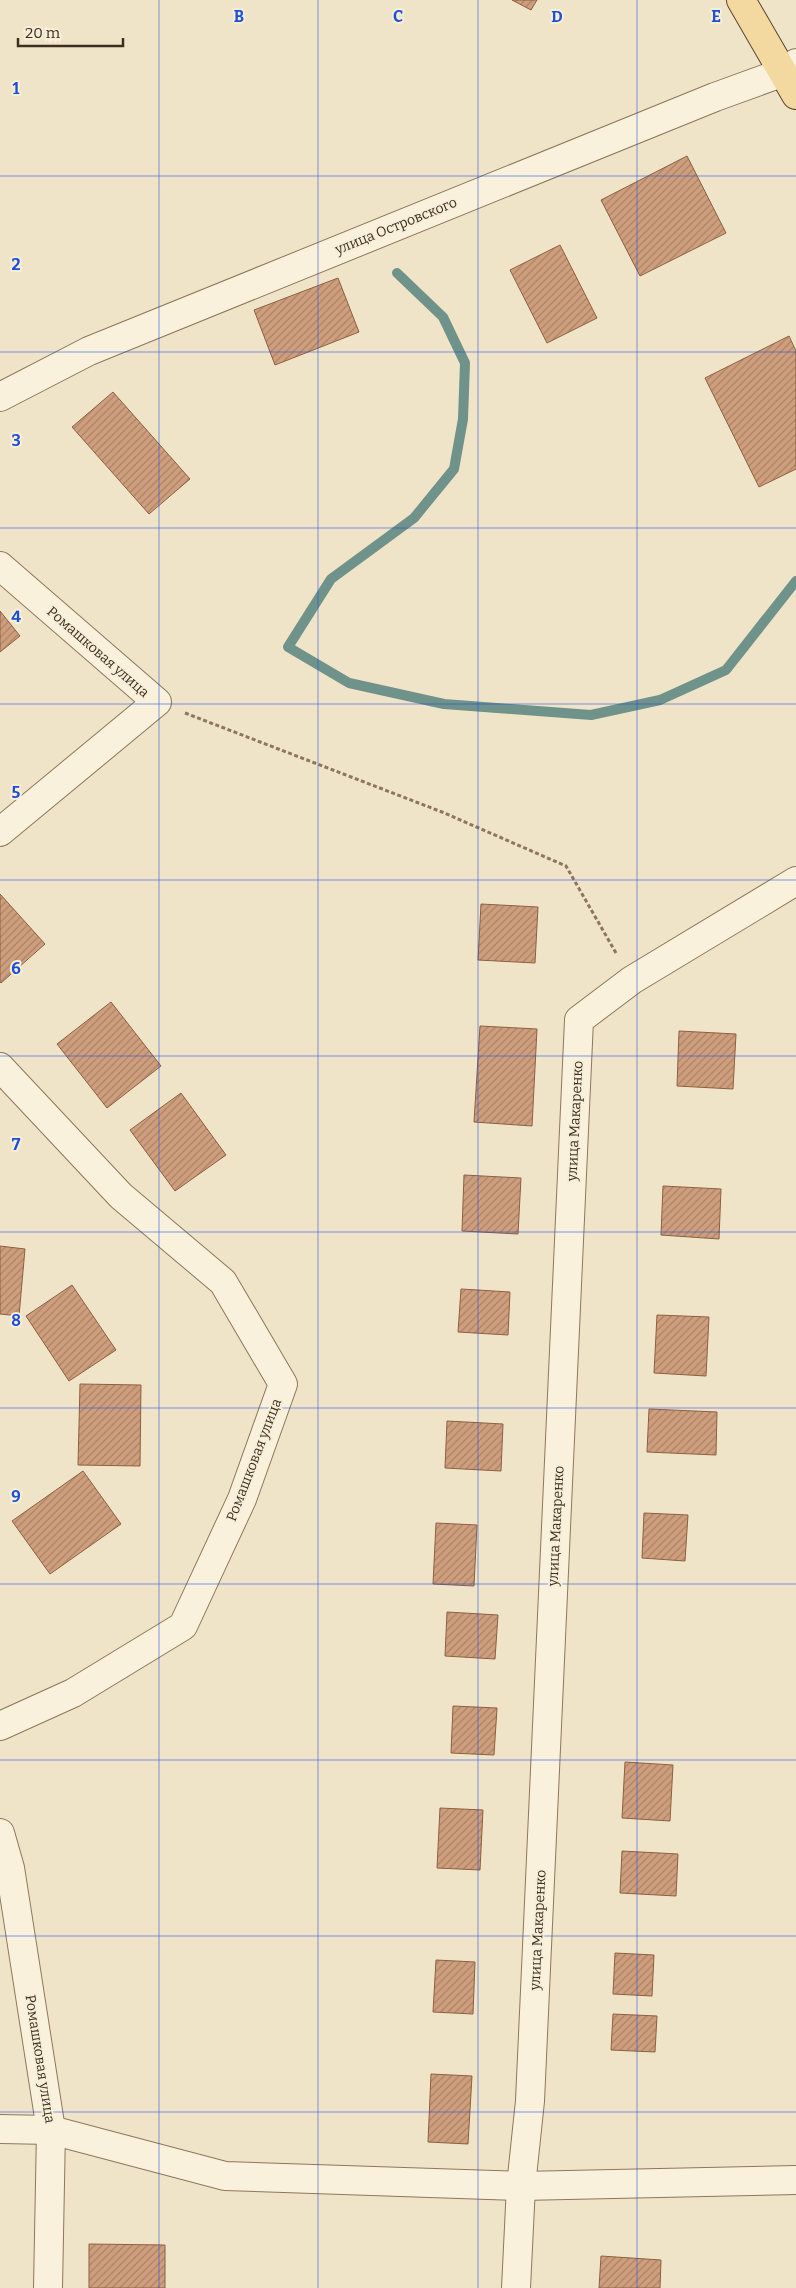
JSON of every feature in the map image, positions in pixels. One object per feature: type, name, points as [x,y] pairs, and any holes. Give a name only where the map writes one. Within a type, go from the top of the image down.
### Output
[{"type":"main road","points":[[741,0],[792,77]]},
{"type":"street","name":"улица Островского","points":[[0,397],[89,351],[715,97],[792,77]]},
{"type":"street","name":"Ромашковая улица","points":[[0,566],[156,702],[0,832]]},
{"type":"street","name":"улица Макаренко","points":[[516,2288],[521,2186],[530,2091],[579,1020],[632,980],[796,881]]},
{"type":"street","name":"Ромашковая улица","points":[[0,1068],[121,1196],[223,1282],[283,1384],[242,1499],[183,1626],[73,1693],[0,1726]]},
{"type":"street","name":"Ромашковая улица","points":[[0,1833],[10,1868],[51,2130],[48,2288]]},
{"type":"street","points":[[0,2129],[51,2130],[225,2176],[521,2186],[796,2180]]},
{"type":"path","points":[[156,702],[442,812],[566,866],[632,980]]},
{"type":"building","points":[[512,0],[537,0],[531,10]]},
{"type":"building","points":[[687,156],[726,233],[640,276],[601,200]]},
{"type":"building","points":[[560,245],[597,318],[547,343],[510,270]]},
{"type":"building","points":[[338,278],[359,332],[275,365],[254,310]]},
{"type":"building","points":[[789,336],[796,351],[796,469],[759,487],[705,378]]},
{"type":"building","points":[[113,392],[190,479],[149,514],[72,427]]},
{"type":"building","points":[[0,611],[20,636],[0,652]]},
{"type":"building","points":[[0,894],[45,944],[1,983],[0,982]]},
{"type":"building","points":[[481,904],[538,907],[535,963],[478,960]]},
{"type":"building","points":[[111,1002],[161,1066],[107,1108],[57,1044]]},
{"type":"building","points":[[480,1026],[537,1029],[532,1126],[474,1122]]},
{"type":"building","points":[[679,1031],[736,1034],[733,1089],[677,1086]]},
{"type":"building","points":[[181,1093],[226,1155],[175,1191],[130,1130]]},
{"type":"building","points":[[464,1175],[521,1178],[518,1234],[462,1231]]},
{"type":"building","points":[[663,1186],[721,1189],[719,1239],[661,1235]]},
{"type":"building","points":[[0,1246],[25,1249],[19,1316],[0,1314]]},
{"type":"building","points":[[72,1285],[116,1350],[69,1381],[26,1316]]},
{"type":"building","points":[[461,1289],[510,1292],[508,1335],[458,1332]]},
{"type":"building","points":[[657,1315],[709,1317],[706,1376],[654,1373]]},
{"type":"building","points":[[80,1384],[141,1385],[140,1466],[78,1465]]},
{"type":"building","points":[[649,1409],[717,1412],[716,1455],[647,1452]]},
{"type":"building","points":[[447,1421],[503,1424],[501,1471],[445,1468]]},
{"type":"building","points":[[83,1471],[121,1524],[50,1574],[12,1521]]},
{"type":"building","points":[[644,1513],[688,1515],[685,1561],[642,1558]]},
{"type":"building","points":[[436,1523],[477,1525],[474,1586],[433,1584]]},
{"type":"building","points":[[447,1612],[498,1615],[495,1659],[445,1656]]},
{"type":"building","points":[[453,1706],[497,1708],[494,1755],[451,1753]]},
{"type":"building","points":[[625,1762],[673,1765],[670,1821],[622,1818]]},
{"type":"building","points":[[440,1808],[483,1810],[480,1870],[437,1868]]},
{"type":"building","points":[[622,1851],[678,1854],[676,1896],[620,1893]]},
{"type":"building","points":[[615,1953],[654,1955],[652,1996],[613,1994]]},
{"type":"building","points":[[436,1960],[475,1962],[473,2014],[433,2012]]},
{"type":"building","points":[[613,2014],[657,2016],[655,2052],[611,2050]]},
{"type":"building","points":[[431,2074],[472,2076],[468,2144],[428,2142]]},
{"type":"building","points":[[89,2244],[165,2245],[165,2288],[89,2288]]},
{"type":"building","points":[[601,2256],[661,2260],[660,2288],[599,2288]]},
{"type":"waterway","points":[[397,273],[443,317],[465,363],[463,419],[454,469],[414,518],[331,579],[288,647],[349,683],[444,704],[591,715],[660,700],[726,670],[796,581]]}]
